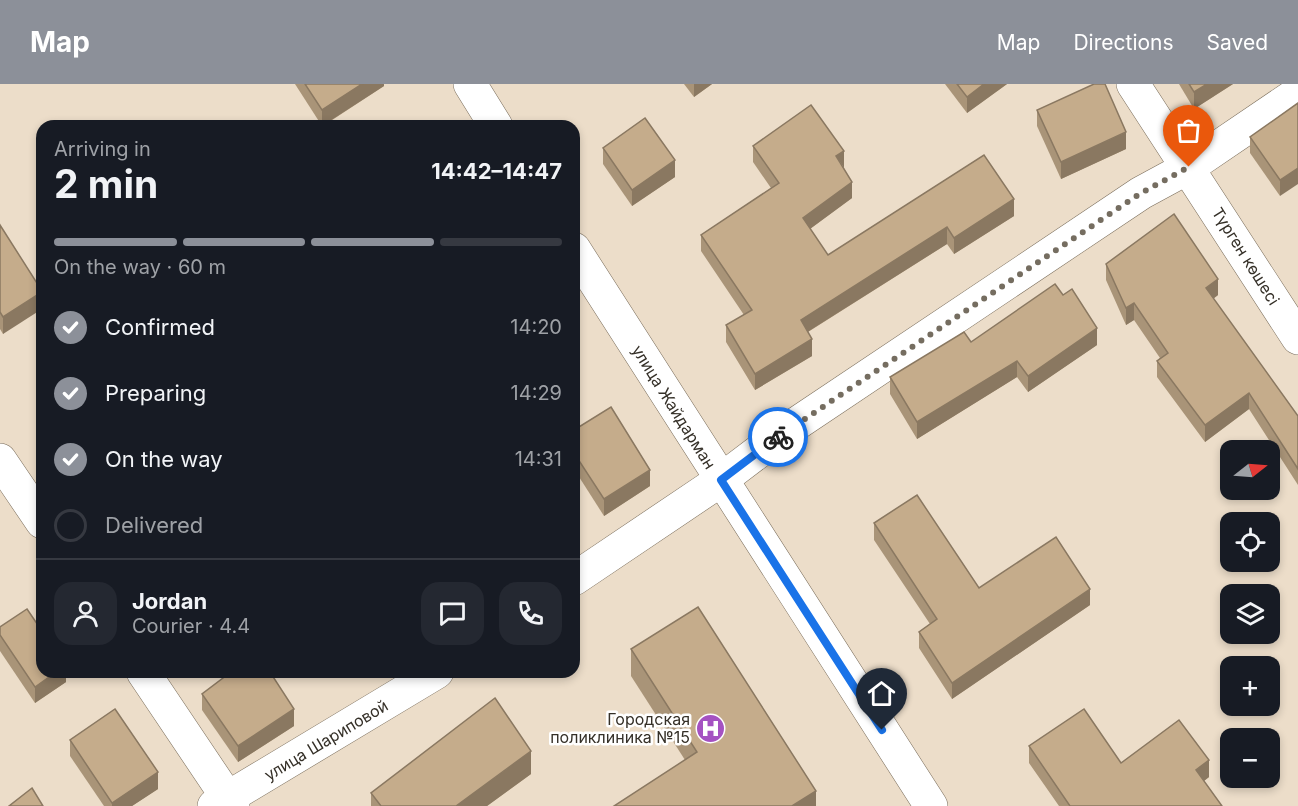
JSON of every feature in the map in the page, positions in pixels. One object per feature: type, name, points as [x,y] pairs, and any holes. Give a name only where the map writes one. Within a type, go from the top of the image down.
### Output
[{"type":"street","points":[[470,84],[492,120]]},
{"type":"street","name":"Түрген көшесі","points":[[1133,84],[1298,338]]},
{"type":"street","points":[[580,575],[721,480],[787,430],[1141,193],[1189,167],[1298,93]]},
{"type":"street","name":"улица Жайдарман","points":[[580,258],[931,806]]},
{"type":"street","points":[[0,460],[36,513]]},
{"type":"street","points":[[147,678],[225,803]]},
{"type":"street","name":"улица Шариповой","points":[[225,803],[427,678]]},
{"type":"building","points":[[305,84],[362,84],[322,110]]},
{"type":"building","points":[[957,84],[984,84],[967,97]]},
{"type":"building","points":[[1094,84],[1105,84],[1126,132],[1061,162],[1037,110]]},
{"type":"building","points":[[1189,84],[1207,84],[1194,92]]},
{"type":"building","points":[[1298,103],[1298,168],[1280,180],[1250,137]]},
{"type":"building","points":[[811,105],[844,151],[836,156],[852,182],[803,218],[828,255],[984,155],[1014,199],[954,238],[947,227],[801,320],[812,339],[755,374],[726,325],[752,310],[701,235],[779,183],[753,146]]},
{"type":"building","points":[[645,118],[675,160],[632,190],[603,148]]},
{"type":"building","points":[[1174,214],[1218,279],[1206,288],[1298,416],[1298,469],[1249,393],[1205,425],[1157,361],[1168,353],[1134,303],[1126,308],[1106,264]]},
{"type":"building","points":[[0,225],[36,282],[36,296],[3,317],[0,312]]},
{"type":"building","points":[[1055,284],[1063,295],[1072,289],[1097,328],[1028,376],[1017,361],[917,422],[890,377],[964,332],[971,342]]},
{"type":"building","points":[[611,407],[650,470],[604,499],[580,462],[580,426]]},
{"type":"building","points":[[917,495],[979,588],[1056,537],[1090,589],[952,683],[919,632],[937,619],[874,523]]},
{"type":"building","name":"Городская поликлиника №15","points":[[698,607],[816,791],[792,806],[614,806],[697,752],[631,649]]},
{"type":"building","points":[[27,609],[36,622],[36,678],[48,678],[35,687],[0,635],[0,627]]},
{"type":"building","points":[[223,678],[274,678],[294,709],[238,746],[202,694]]},
{"type":"building","points":[[495,698],[531,751],[456,806],[381,806],[371,793]]},
{"type":"building","points":[[115,709],[158,772],[112,803],[70,740]]},
{"type":"building","points":[[1084,709],[1121,763],[1179,720],[1209,760],[1196,770],[1222,806],[1070,806],[1029,746]]},
{"type":"building","points":[[32,788],[43,806],[9,806]]},
{"type":"way so far","points":[[778,437],[1141,193],[1189,167]]},
{"type":"place","name":"Городская поликлиника №15","points":[[711,728]]},
{"type":"route","points":[[778,437],[721,480],[882,730]]}]
